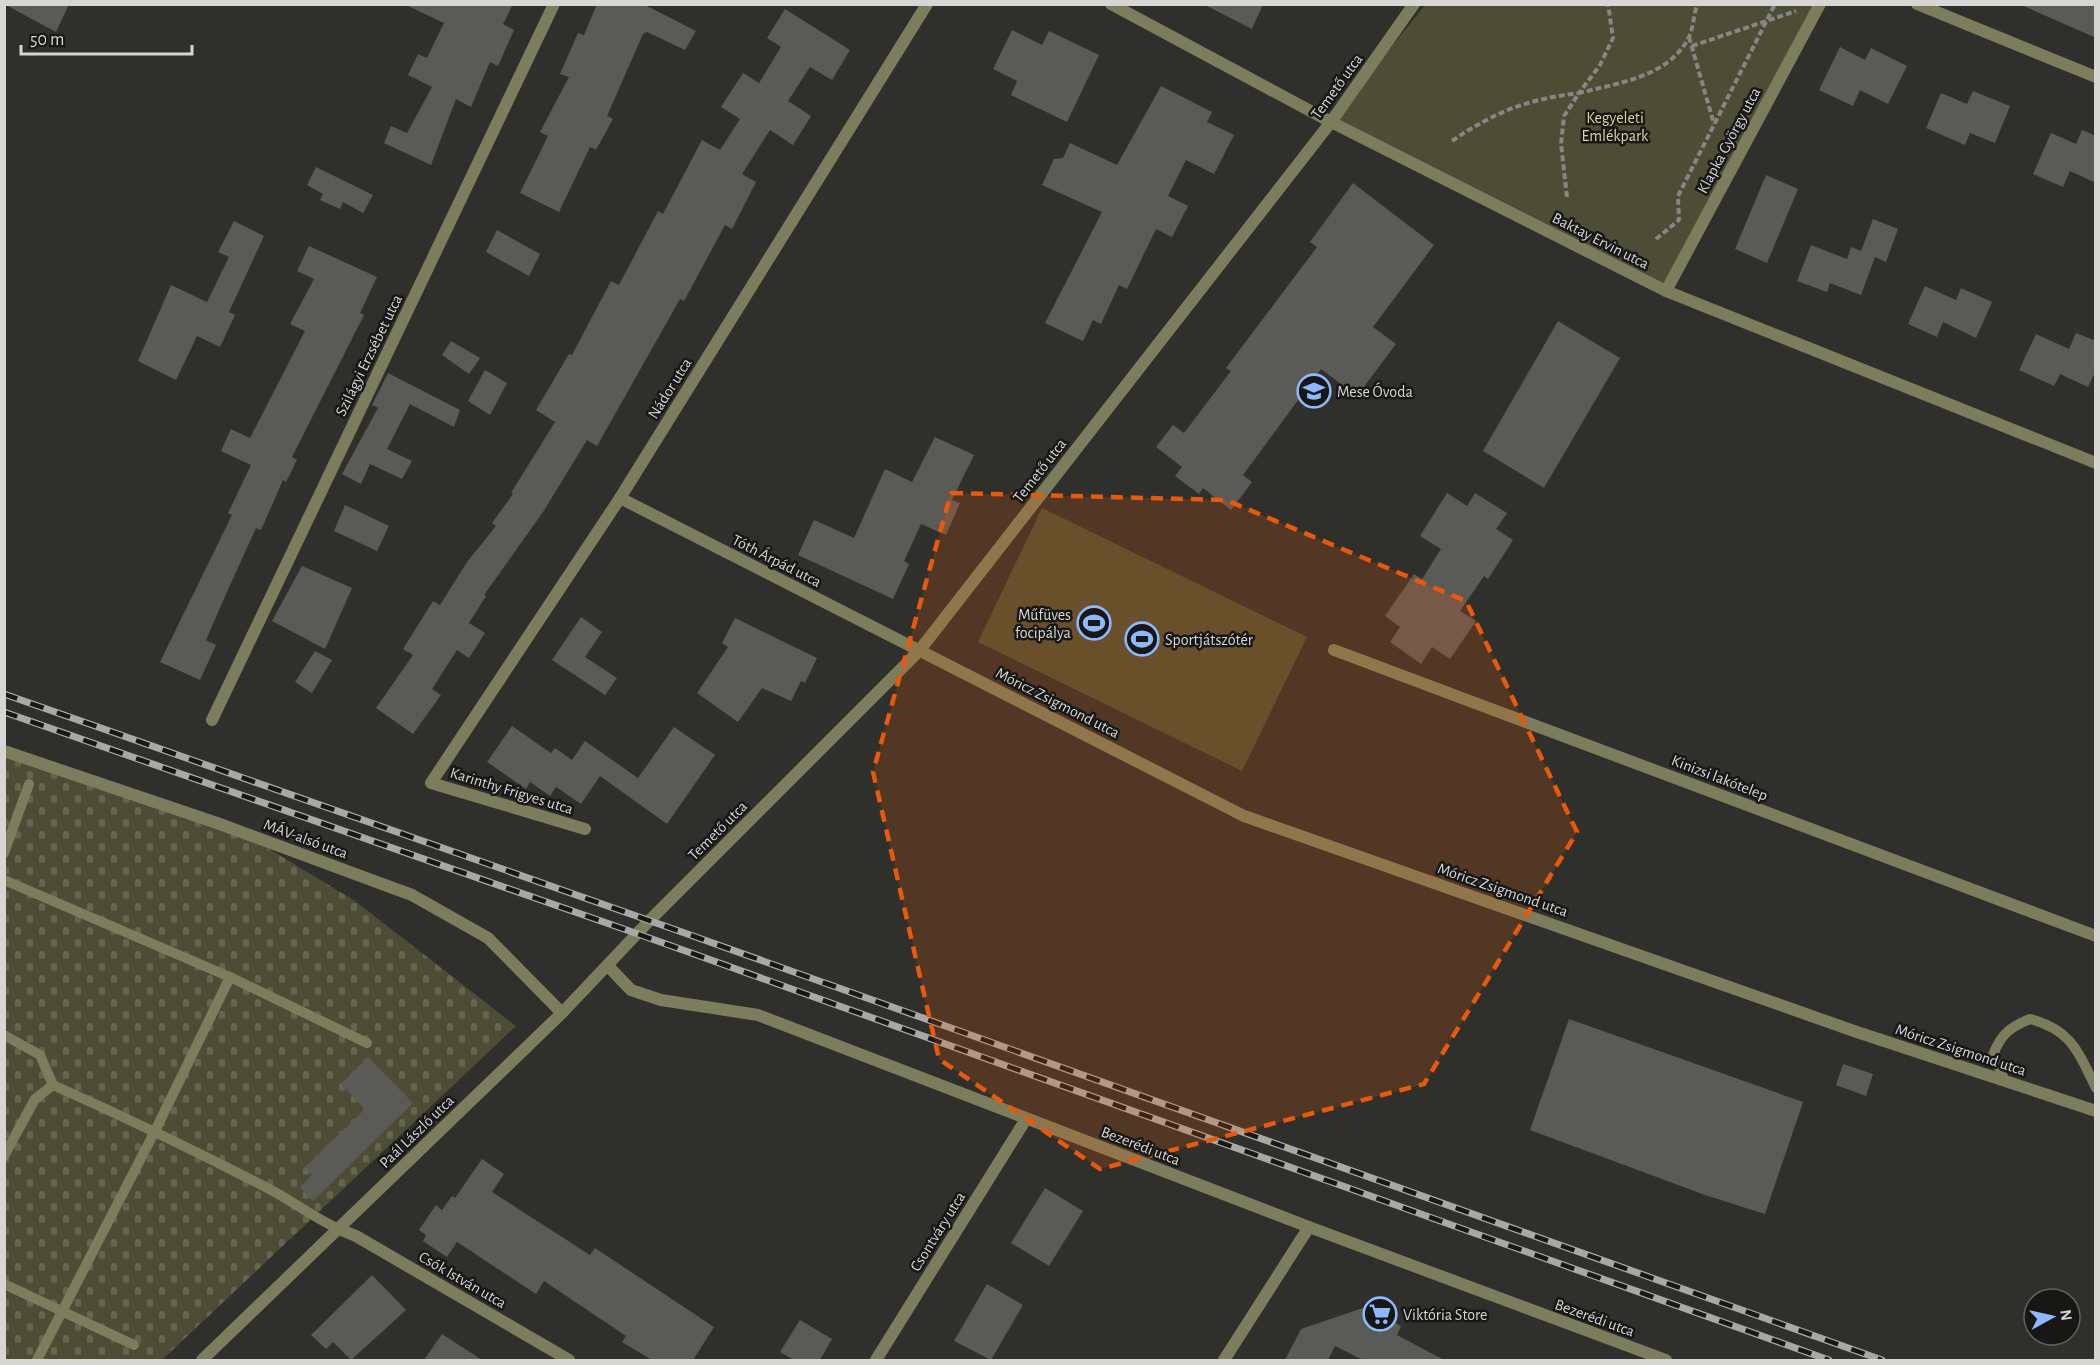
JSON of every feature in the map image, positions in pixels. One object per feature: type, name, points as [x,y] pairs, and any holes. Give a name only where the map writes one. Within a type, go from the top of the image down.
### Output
[{"type":"street","name":"Szilágyi Erzsébet utca","points":[[212,720],[554,4]]},
{"type":"street","name":"Nádor utca","points":[[431,783],[620,498],[927,4]]},
{"type":"street","name":"Baktay Ervin utca","points":[[1111,4],[1331,122],[1666,291],[2096,463]]},
{"type":"street","name":"Temető utca","points":[[649,921],[919,651],[1331,122],[1414,4]]},
{"type":"street","name":"Klapka György utca","points":[[1666,291],[1820,4]]},
{"type":"street","points":[[1917,4],[2096,77]]},
{"type":"street","name":"Tóth Árpád utca","points":[[620,498],[919,651]]},
{"type":"street","name":"Kinizsi lakótelep","points":[[1334,650],[2096,936]]},
{"type":"street","name":"Móricz Zsigmond utca","points":[[919,651],[1244,816],[1854,1031],[2096,1111]]},
{"type":"street","name":"MÁV-alsó utca","points":[[4,751],[217,823],[412,894],[488,938],[562,1013]]},
{"type":"street","name":"Karinthy Frigyes utca","points":[[431,783],[585,829]]},
{"type":"street","name":"Paál László utca","points":[[202,1360],[562,1013],[649,921]]},
{"type":"street","name":"Bezerédi utca","points":[[608,966],[631,990],[661,1000],[758,1015],[1309,1227],[1666,1360]]},
{"type":"street","name":"Csontváry utca","points":[[876,1360],[1026,1119]]},
{"type":"street","points":[[1224,1360],[1309,1227]]},
{"type":"street","name":"Csók István utca","points":[[339,1229],[366,1241],[569,1360]]},
{"type":"lane","points":[[4,853],[29,784]]},
{"type":"lane","points":[[4,880],[230,977],[367,1043]]},
{"type":"lane","points":[[37,1360],[155,1131],[230,977]]},
{"type":"lane","points":[[2005,1081],[1993,1055],[1999,1039],[2011,1026],[2030,1018],[2060,1030],[2074,1045],[2096,1088]]},
{"type":"lane","points":[[4,1035],[40,1055],[53,1085],[155,1131],[274,1192],[315,1218],[339,1229]]},
{"type":"lane","points":[[4,1156],[35,1099],[53,1085]]},
{"type":"lane","points":[[4,1284],[134,1345]]},
{"type":"path","points":[[1568,196],[1561,144],[1564,116],[1600,65],[1613,38],[1608,4]]},
{"type":"path","points":[[1452,141],[1479,122],[1505,109],[1548,97],[1579,93],[1629,80],[1669,63],[1689,36],[1697,4]]},
{"type":"path","points":[[1656,239],[1679,220],[1678,196],[1775,4]]},
{"type":"path","points":[[1692,46],[1806,7]]},
{"type":"path","points":[[1689,36],[1714,124]]},
{"type":"highlighted area","points":[[951,493],[1226,500],[1466,601],[1577,832],[1424,1084],[1100,1169],[939,1059],[873,772]]},
{"type":"green space","name":"Kegyeleti Emlékpark","points":[[1425,5],[1820,5],[1666,291],[1331,122]]},
{"type":"green space","name":"Sportjátszótér","points":[[1042,508],[1307,637],[1242,771],[978,642]]},
{"type":"green space","points":[[4,751],[220,819],[355,901],[516,1026],[162,1360],[5,1360]]},
{"type":"building","points":[[4,4],[69,4],[56,32]]},
{"type":"building","points":[[404,4],[513,4],[503,24],[514,30],[498,66],[490,62],[471,107],[456,99],[431,165],[384,143],[391,126],[407,133],[432,87],[408,75],[418,54],[427,58],[444,23]]},
{"type":"building","points":[[597,4],[643,4],[696,31],[685,50],[647,32],[643,34],[607,116],[613,119],[596,150],[590,147],[559,212],[520,193],[548,136],[540,132],[569,77],[560,74],[578,33],[584,35]]},
{"type":"building","points":[[1203,4],[1263,4],[1252,29]]},
{"type":"building","points":[[2019,4],[2096,4],[2096,38]]},
{"type":"building","points":[[785,9],[850,50],[832,80],[810,67],[788,101],[811,116],[793,145],[770,130],[742,174],[756,182],[732,229],[725,225],[684,301],[680,299],[597,446],[587,440],[543,512],[484,595],[486,596],[469,623],[485,633],[469,658],[457,650],[432,689],[441,695],[413,734],[376,708],[413,655],[403,649],[433,601],[440,605],[467,562],[496,526],[492,523],[513,494],[511,493],[555,422],[536,410],[569,354],[572,355],[611,281],[619,285],[658,211],[663,214],[702,140],[720,150],[740,119],[721,107],[743,73],[759,83],[781,47],[767,38]]},
{"type":"building","points":[[1012,30],[1042,45],[1049,31],[1099,55],[1067,122],[1011,95],[1017,81],[993,69]]},
{"type":"building","points":[[1840,47],[1865,60],[1871,48],[1907,66],[1888,104],[1860,90],[1853,106],[1819,90]]},
{"type":"building","points":[[1161,86],[1212,112],[1207,122],[1234,135],[1214,174],[1186,160],[1168,196],[1188,206],[1172,237],[1156,229],[1127,289],[1119,285],[1101,324],[1093,320],[1083,341],[1045,323],[1102,212],[1042,185],[1054,159],[1063,158],[1070,143],[1117,165]]},
{"type":"building","points":[[1973,91],[2010,106],[1995,143],[1970,133],[1965,145],[1926,128],[1941,93],[1967,104]]},
{"type":"building","points":[[2082,130],[2096,136],[2096,183],[2070,171],[2063,187],[2033,174],[2051,133],[2076,144]]},
{"type":"building","points":[[316,167],[373,195],[363,213],[343,202],[340,209],[320,200],[323,194],[307,185]]},
{"type":"building","points":[[1766,175],[1798,189],[1767,263],[1735,249]]},
{"type":"building","points":[[1353,183],[1434,245],[1373,327],[1396,344],[1357,396],[1321,369],[1243,475],[1252,482],[1231,510],[1203,488],[1199,494],[1175,476],[1182,467],[1156,447],[1173,425],[1184,433],[1231,371],[1226,368],[1317,247],[1310,242]]},
{"type":"building","points":[[1873,219],[1898,229],[1886,262],[1875,257],[1861,295],[1830,283],[1827,292],[1797,281],[1811,245],[1847,259],[1851,247],[1861,251]]},
{"type":"building","points":[[234,221],[264,236],[229,312],[235,315],[220,347],[197,336],[176,380],[138,361],[171,285],[207,302],[229,257],[218,252]]},
{"type":"building","points":[[497,230],[540,254],[529,276],[486,252]]},
{"type":"building","points":[[309,246],[377,277],[360,313],[364,315],[292,457],[297,460],[286,482],[283,480],[261,530],[256,528],[226,594],[206,640],[216,645],[200,680],[160,662],[232,515],[228,513],[251,465],[221,451],[231,429],[250,438],[305,331],[290,324],[314,279],[297,271]]},
{"type":"building","points":[[1925,286],[1956,300],[1961,288],[1992,302],[1976,338],[1943,322],[1937,337],[1908,324]]},
{"type":"building","points":[[1558,321],[1620,358],[1544,488],[1483,451]]},
{"type":"building","points":[[2076,333],[2096,341],[2096,370],[2088,387],[2060,374],[2054,386],[2019,370],[2036,334],[2069,349]]},
{"type":"building","points":[[451,341],[480,358],[469,374],[442,355]]},
{"type":"building","points":[[485,370],[507,383],[490,415],[468,401]]},
{"type":"building","points":[[388,373],[460,410],[454,427],[410,404],[387,449],[412,461],[402,479],[370,464],[361,484],[342,474],[378,408],[372,405]]},
{"type":"building","points":[[935,437],[974,455],[952,500],[960,503],[946,535],[921,524],[904,561],[909,564],[893,599],[798,555],[814,520],[854,538],[885,469],[912,482]]},
{"type":"building","points":[[1447,493],[1467,506],[1475,493],[1507,513],[1496,529],[1513,540],[1488,579],[1484,576],[1460,611],[1476,621],[1450,659],[1432,647],[1421,664],[1390,642],[1400,627],[1385,616],[1414,574],[1422,579],[1441,549],[1420,536]]},
{"type":"building","points":[[345,505],[389,526],[377,551],[334,531]]},
{"type":"building","points":[[302,566],[352,588],[325,649],[272,621]]},
{"type":"building","points":[[581,617],[602,632],[585,657],[617,678],[605,695],[552,660]]},
{"type":"building","points":[[735,618],[817,658],[805,683],[801,681],[791,701],[762,688],[738,722],[697,693],[728,647],[722,643]]},
{"type":"building","points":[[315,651],[332,660],[312,693],[295,682]]},
{"type":"building","points":[[512,726],[551,753],[555,748],[572,760],[585,741],[638,778],[674,727],[715,755],[667,824],[600,776],[581,804],[556,787],[550,796],[530,782],[526,789],[487,762]]},
{"type":"building","points":[[1569,1019],[1803,1102],[1765,1214],[1705,1195],[1530,1130]]},
{"type":"building","points":[[368,1057],[413,1103],[313,1201],[300,1187],[312,1175],[305,1167],[365,1109],[341,1084]]},
{"type":"building","points":[[1843,1064],[1873,1074],[1866,1096],[1836,1085]]},
{"type":"building","points":[[482,1159],[504,1174],[492,1192],[590,1255],[595,1248],[714,1327],[693,1360],[652,1360],[622,1342],[626,1336],[544,1281],[536,1294],[457,1242],[447,1257],[423,1241],[426,1235],[419,1230],[436,1205],[442,1210],[452,1196],[455,1198]]},
{"type":"building","points":[[1045,1188],[1083,1211],[1049,1266],[1011,1243]]},
{"type":"building","points":[[372,1275],[406,1310],[351,1360],[333,1342],[326,1349],[311,1335]]},
{"type":"building","points":[[987,1284],[1023,1305],[991,1360],[954,1341]]},
{"type":"building","points":[[1366,1307],[1401,1326],[1397,1335],[1444,1360],[1363,1360],[1335,1346],[1328,1360],[1285,1360],[1301,1329]]},
{"type":"building","points":[[800,1320],[832,1339],[820,1360],[794,1360],[780,1352]]},
{"type":"building","points":[[442,1334],[482,1360],[424,1360]]},
{"type":"railway","points":[[4,694],[679,931],[1882,1360]]},
{"type":"railway","points":[[4,712],[638,934],[1829,1360]]},
{"type":"place","name":"Mese Óvoda","points":[[1314,391]]},
{"type":"place","name":"Műfüves focipálya","points":[[1094,623]]},
{"type":"place","name":"Sportjátszótér","points":[[1142,639]]},
{"type":"place","name":"Viktória Store","points":[[1380,1314]]}]
